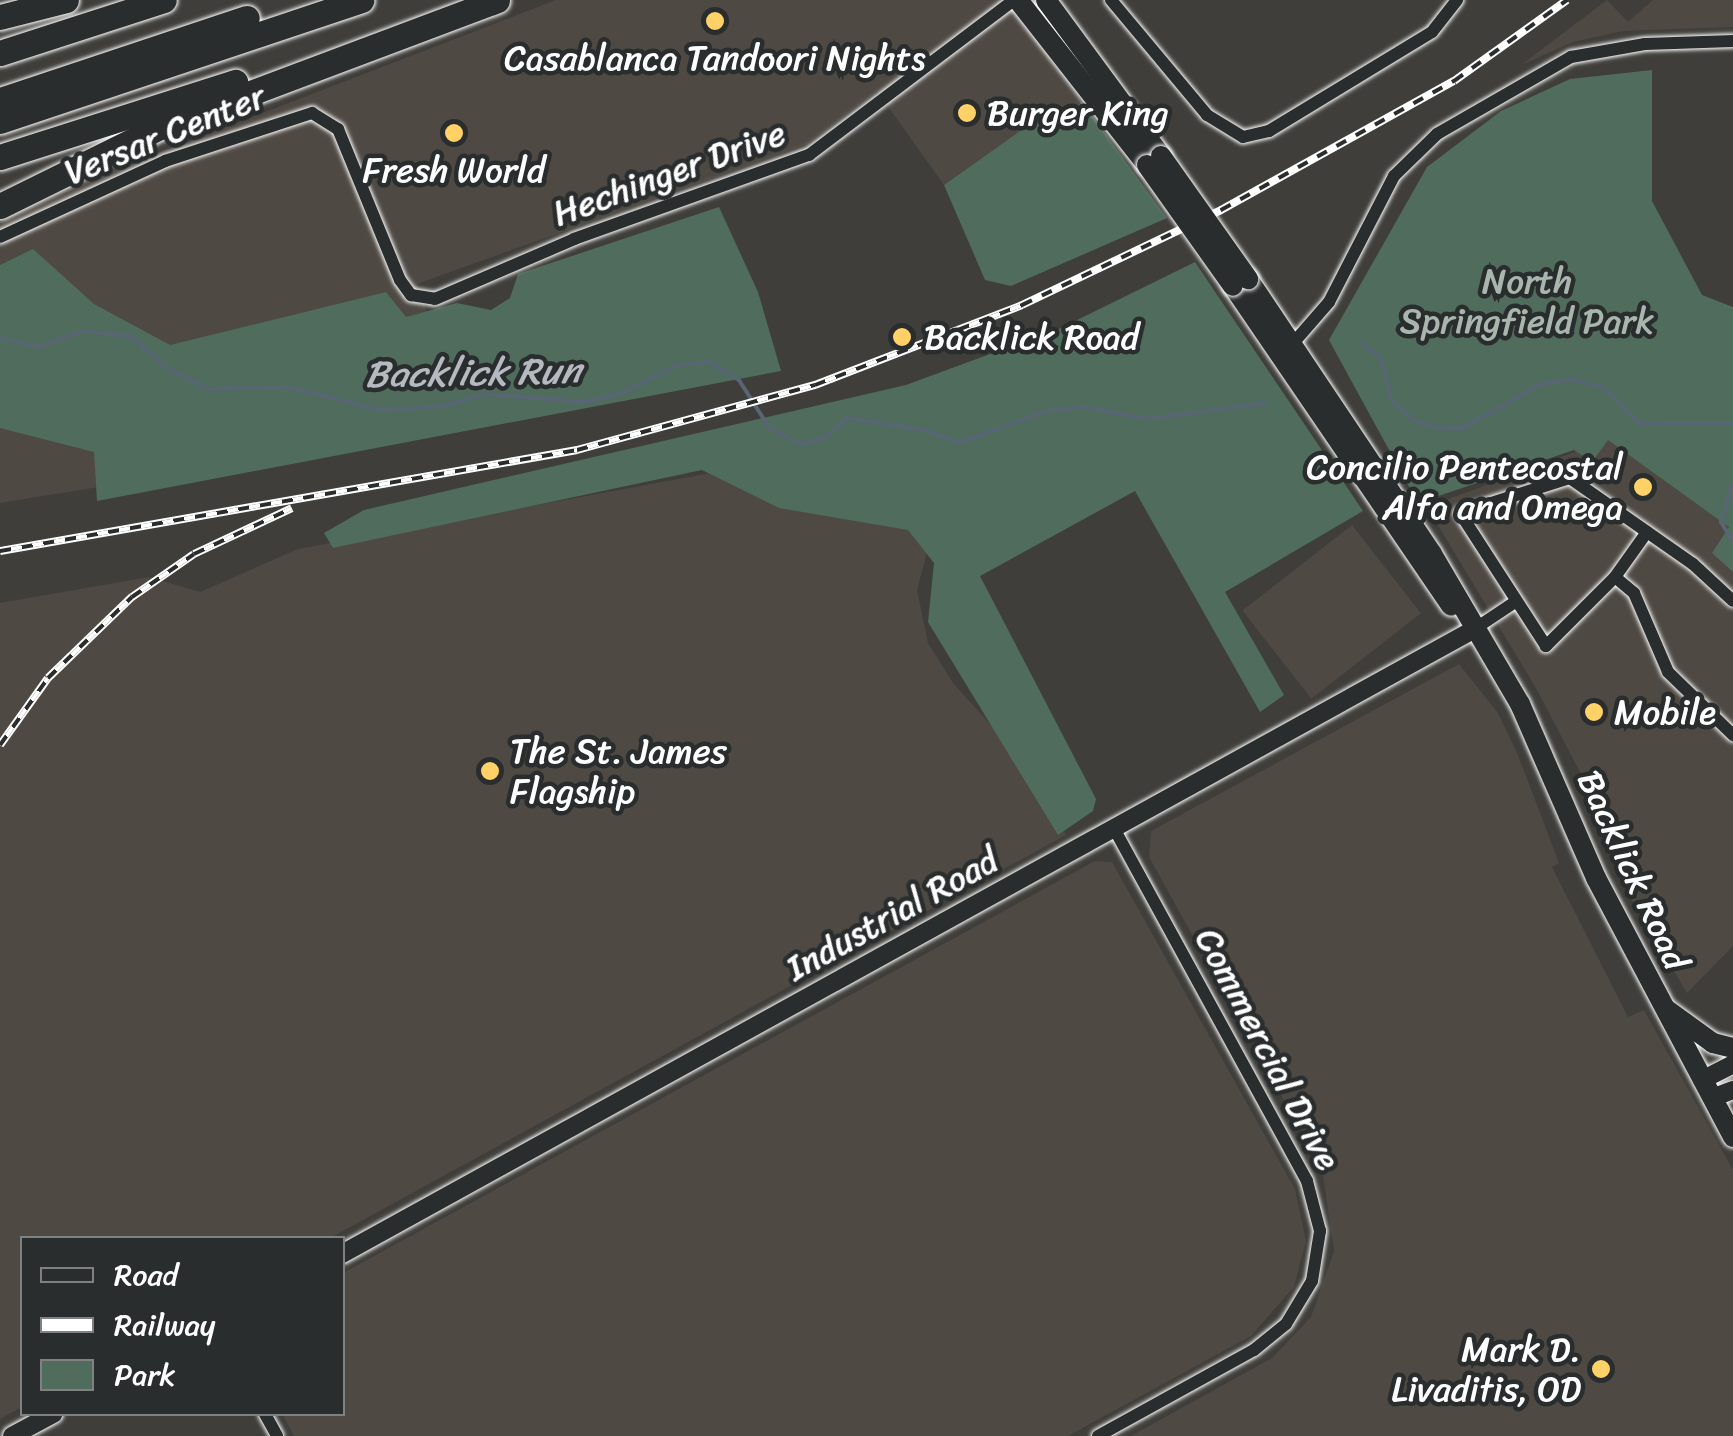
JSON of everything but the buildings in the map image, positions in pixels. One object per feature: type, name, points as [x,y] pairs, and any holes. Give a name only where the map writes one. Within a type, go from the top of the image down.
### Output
[{"type":"highway","points":[[0,17],[66,0]]},
{"type":"highway","points":[[0,36],[145,0]]},
{"type":"highway","points":[[0,53],[164,0]]},
{"type":"highway","points":[[0,100],[303,0]]},
{"type":"highway","points":[[0,121],[360,0]]},
{"type":"highway","points":[[0,156],[370,44],[497,0]]},
{"type":"highway","points":[[0,206],[160,127],[370,44]]},
{"type":"highway","points":[[0,88],[130,54]]},
{"type":"main road","name":"Backlick Road","points":[[1016,0],[1154,161]]},
{"type":"main road","name":"Backlick Road","points":[[1046,0],[1286,350],[1421,569],[1474,630],[1528,719],[1596,878],[1733,1137]]},
{"type":"main road","points":[[1660,1005],[1713,1043],[1733,1048]]},
{"type":"street","name":"Hechinger Drive","points":[[480,280],[810,156],[1016,0]]},
{"type":"street","points":[[1111,0],[1207,115],[1243,137],[1268,131],[1432,32],[1457,0]]},
{"type":"street","points":[[1286,350],[1329,302],[1394,176],[1436,134],[1570,57],[1645,44],[1733,40]]},
{"type":"street","name":"Versar Center","points":[[0,237],[164,161],[312,113],[338,129],[411,295],[435,299],[480,280]]},
{"type":"street","points":[[1648,532],[1615,577],[1546,646],[1460,513],[1564,477],[1648,532],[1733,601]]},
{"type":"street","points":[[1615,577],[1634,593],[1668,672],[1733,735]]},
{"type":"street","points":[[1474,630],[1515,602]]},
{"type":"street","name":"Industrial Road","points":[[345,1252],[1474,630]]},
{"type":"street","name":"Commercial Drive","points":[[1098,1436],[1270,1338],[1306,1296],[1320,1247],[1308,1181],[1114,828]]},
{"type":"street","points":[[1707,1089],[1733,1064]]},
{"type":"street","points":[[1707,1089],[1733,1090]]},
{"type":"street","points":[[12,1436],[49,1416]]},
{"type":"shaded area","points":[[556,0],[1009,0],[1082,102],[1060,119],[1050,110],[944,185],[877,91],[807,144],[417,284],[468,427],[0,503],[0,222],[78,184]]},
{"type":"shaded area","points":[[1607,0],[1628,22],[1653,0],[1733,0],[1733,27],[1623,31],[1573,42],[1521,65]]},
{"type":"shaded area","points":[[1674,415],[1733,487],[1733,946],[1687,993],[1619,878],[1582,776],[1536,688],[1427,507]]},
{"type":"shaded area","points":[[711,473],[932,534],[917,590],[928,643],[953,683],[1026,764],[1066,835],[334,1236],[20,1236],[20,1408],[0,1419],[0,603],[149,577],[200,592],[298,549]]},
{"type":"shaded area","points":[[1352,525],[1421,613],[1311,699],[1242,611]]},
{"type":"shaded area","points":[[1459,664],[1498,713],[1559,863],[1552,867],[1628,1017],[1644,1010],[1733,1170],[1733,1436],[1131,1436],[1272,1358],[1311,1317],[1334,1251],[1322,1169],[1149,857],[1151,831]]},
{"type":"shaded area","points":[[1095,861],[1112,862],[1295,1189],[1306,1241],[1294,1287],[1251,1336],[1068,1436],[294,1436],[283,1416],[345,1416],[345,1272]]},
{"type":"green space","name":"North Springfield Park","points":[[1652,70],[1652,201],[1702,295],[1733,307],[1733,572],[1712,553],[1729,527],[1608,440],[1592,462],[1574,450],[1418,503],[1329,340],[1427,167],[1501,111],[1570,79]]},
{"type":"green space","points":[[1082,102],[1167,218],[1011,286],[985,280],[944,185],[1051,109],[1060,119]]},
{"type":"green space","points":[[719,207],[758,292],[781,371],[97,501],[94,452],[0,428],[0,265],[33,249],[94,304],[170,345],[386,292],[406,317],[457,303],[491,310],[510,298],[518,274]]},
{"type":"green space","points":[[1195,262],[1363,511],[1225,592],[1284,695],[1260,712],[1135,491],[980,576],[1096,799],[1093,811],[1058,835],[928,622],[934,563],[908,530],[779,508],[702,470],[333,548],[324,533],[364,510],[906,385],[1061,328]]},
{"type":"waterway","name":"Backlick Run","points":[[0,338],[38,347],[83,331],[130,336],[170,370],[209,389],[288,387],[380,410],[439,407],[487,394],[584,402],[622,393],[675,366],[709,362],[739,380],[770,429],[802,444],[825,438],[847,418],[925,430],[959,443],[1046,411],[1086,407],[1146,419],[1267,403]]},
{"type":"waterway","name":"Backlick Run","points":[[1361,343],[1381,358],[1391,399],[1415,421],[1438,428],[1461,429],[1539,385],[1571,379],[1605,388],[1639,424],[1733,423]]},
{"type":"waterway","name":"Backlick Run","points":[[1733,483],[1721,522],[1733,542]]},
{"type":"railway","points":[[0,551],[577,450],[815,385],[1022,305],[1221,210],[1454,81],[1567,0]]},
{"type":"railway","points":[[0,745],[48,678],[132,597],[194,554],[292,508]]},
{"type":"place","name":"Casablanca Tandoori Nights","points":[[715,21]]},
{"type":"place","name":"Burger King","points":[[967,113]]},
{"type":"place","name":"Fresh World","points":[[454,133]]},
{"type":"place","name":"Backlick Road","points":[[902,337]]},
{"type":"place","name":"Concilio Pentecostal Alfa and Omega","points":[[1643,487]]},
{"type":"place","name":"Mobile","points":[[1594,712]]},
{"type":"place","name":"The St. James Flagship","points":[[490,771]]},
{"type":"place","name":"Mark D. Livaditis, OD","points":[[1601,1369]]}]
